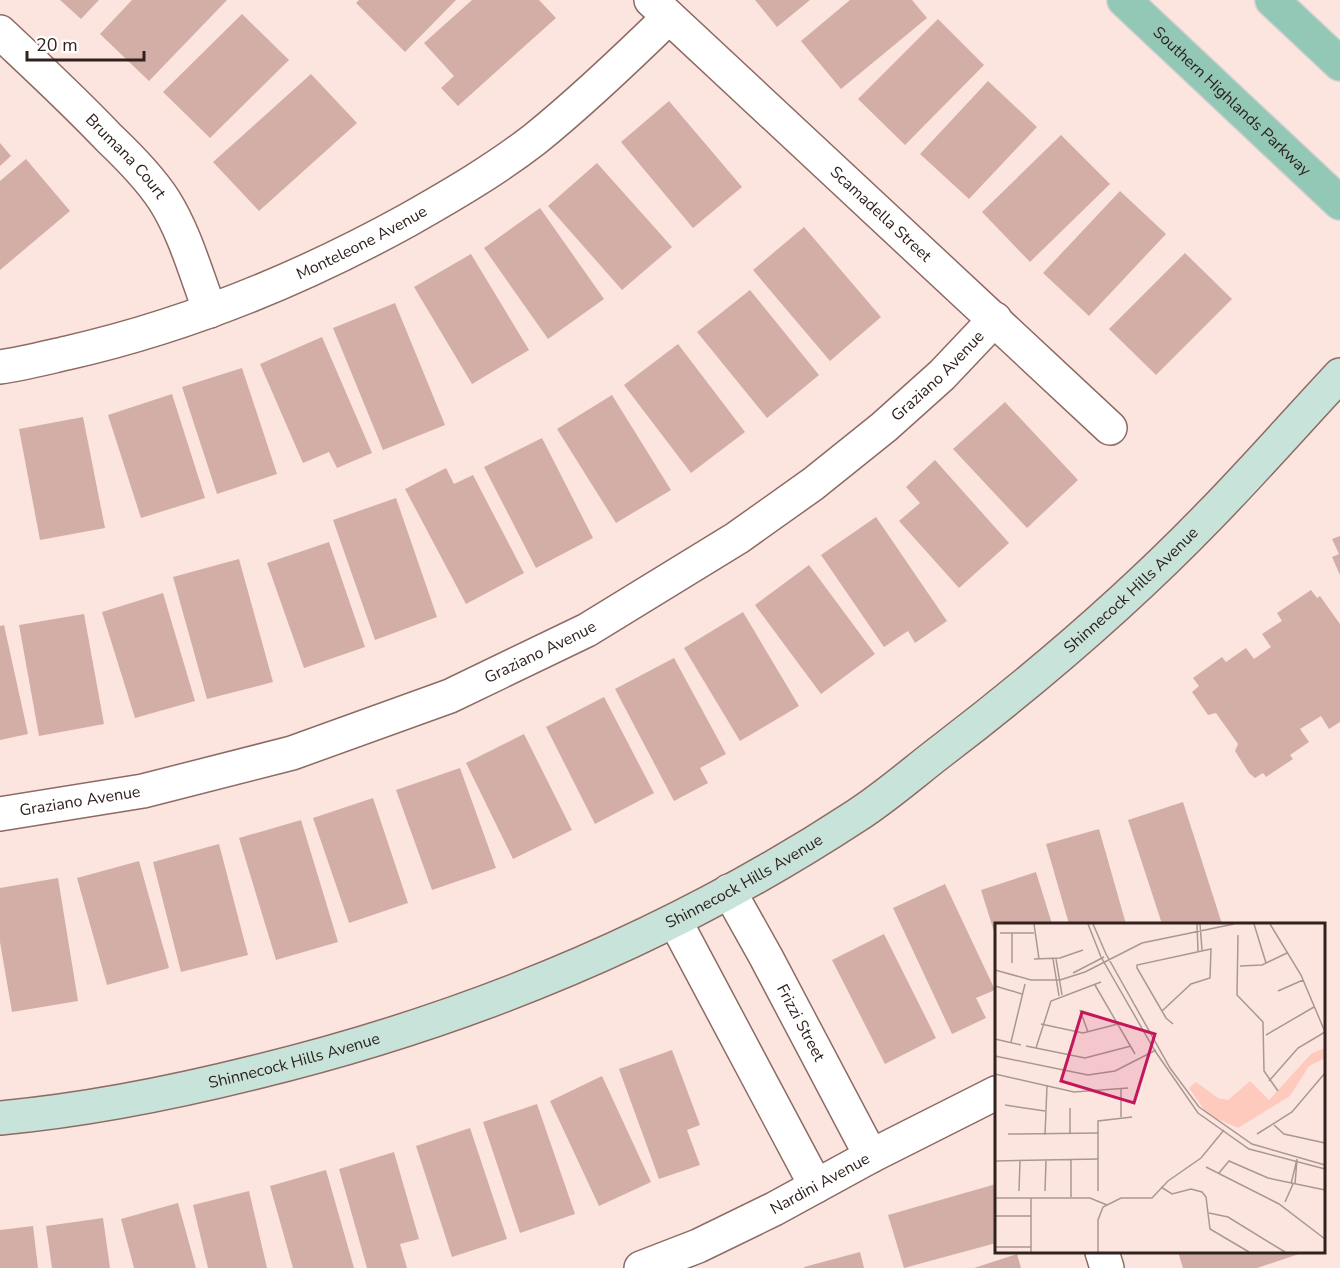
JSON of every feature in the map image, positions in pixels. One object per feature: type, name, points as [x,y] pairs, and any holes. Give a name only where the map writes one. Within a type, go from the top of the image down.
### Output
[{"type":"main road","name":"Southern Highlands Parkway","points":[[1124,0],[1340,202]]},
{"type":"main road","points":[[1272,0],[1340,64]]},
{"type":"street","name":"Monteleone Avenue","points":[[0,367],[116,342],[210,311],[298,276],[372,240],[458,192],[534,139],[617,69],[660,8]]},
{"type":"street","name":"Scamadella Street","points":[[660,8],[1110,428]]},
{"type":"street","name":"Brumana Court","points":[[0,32],[108,136],[142,172],[164,200],[179,231],[210,311]]},
{"type":"street","name":"Graziano Avenue","points":[[0,814],[143,791],[292,753],[450,696],[587,630],[737,538],[813,484],[884,427],[942,375],[995,319]]},
{"type":"street","name":"Shinnecock Hills Avenue","points":[[0,1118],[107,1104],[196,1087],[364,1044],[502,997],[675,921],[858,814],[981,720],[1097,623],[1210,515],[1340,375]]},
{"type":"street","name":"Frizzi Street","points":[[729,891],[871,1156]]},
{"type":"street","points":[[675,921],[816,1186]]},
{"type":"street","name":"Nardini Avenue","points":[[641,1268],[698,1246],[774,1209],[871,1156],[995,1094]]},
{"type":"street","points":[[1103,1253],[1107,1268]]},
{"type":"building","points":[[60,0],[99,0],[81,19]]},
{"type":"building","points":[[132,0],[227,0],[149,81],[100,34]]},
{"type":"building","points":[[359,0],[456,0],[405,52],[356,3]]},
{"type":"building","points":[[472,0],[539,0],[556,18],[458,106],[441,88],[454,76],[424,43]]},
{"type":"building","points":[[755,0],[810,0],[777,27]]},
{"type":"building","points":[[850,0],[912,0],[927,18],[841,89],[801,41]]},
{"type":"building","points":[[242,14],[289,60],[210,138],[163,92]]},
{"type":"building","points":[[938,19],[984,65],[905,145],[858,99]]},
{"type":"building","points":[[311,74],[357,123],[259,211],[213,162]]},
{"type":"building","points":[[988,81],[1037,127],[969,199],[920,154]]},
{"type":"building","points":[[669,101],[742,187],[693,228],[621,142]]},
{"type":"building","points":[[1061,135],[1110,184],[1030,262],[982,212]]},
{"type":"building","points":[[0,143],[11,156],[0,166]]},
{"type":"building","points":[[26,159],[70,211],[0,270],[0,181]]},
{"type":"building","points":[[597,163],[672,247],[622,290],[548,206]]},
{"type":"building","points":[[1120,191],[1166,234],[1089,316],[1043,273]]},
{"type":"building","points":[[540,208],[604,299],[548,339],[484,248]]},
{"type":"building","points":[[804,227],[881,317],[830,361],[753,270]]},
{"type":"building","points":[[1185,253],[1232,299],[1156,375],[1109,329]]},
{"type":"building","points":[[471,254],[529,350],[472,384],[414,287]]},
{"type":"building","points":[[750,290],[819,375],[767,418],[697,332]]},
{"type":"building","points":[[395,303],[445,425],[383,450],[333,328]]},
{"type":"building","points":[[322,337],[372,453],[337,468],[329,452],[303,463],[260,364]]},
{"type":"building","points":[[678,344],[745,432],[691,473],[624,385]]},
{"type":"building","points":[[242,368],[277,474],[217,494],[182,387]]},
{"type":"building","points":[[172,394],[205,498],[141,518],[108,415]]},
{"type":"building","points":[[612,395],[671,490],[616,523],[557,429]]},
{"type":"building","points":[[1005,402],[1078,480],[1027,528],[953,449]]},
{"type":"building","points":[[83,417],[105,528],[40,540],[19,429]]},
{"type":"building","points":[[542,438],[593,538],[536,568],[484,467]]},
{"type":"building","points":[[935,460],[1009,543],[959,588],[899,521],[920,503],[906,487]]},
{"type":"building","points":[[446,468],[454,484],[473,475],[524,573],[466,604],[405,489]]},
{"type":"building","points":[[396,498],[437,617],[375,640],[333,520]]},
{"type":"building","points":[[876,517],[947,621],[915,643],[908,631],[884,647],[821,555]]},
{"type":"building","points":[[1340,536],[1340,575],[1332,557],[1339,554],[1332,539]]},
{"type":"building","points":[[329,542],[365,647],[304,668],[267,563]]},
{"type":"building","points":[[239,559],[273,682],[207,699],[173,577]]},
{"type":"building","points":[[809,565],[875,654],[821,694],[755,605]]},
{"type":"building","points":[[1311,590],[1317,598],[1320,596],[1340,624],[1340,722],[1329,729],[1321,716],[1300,729],[1309,742],[1290,755],[1293,759],[1266,777],[1263,773],[1255,778],[1249,773],[1235,751],[1238,744],[1216,713],[1208,715],[1192,692],[1199,686],[1193,678],[1222,657],[1226,662],[1246,648],[1254,659],[1271,647],[1262,634],[1282,621],[1277,613]]},
{"type":"building","points":[[163,593],[195,701],[135,718],[102,612]]},
{"type":"building","points":[[743,612],[799,706],[740,741],[684,648]]},
{"type":"building","points":[[84,614],[104,724],[39,736],[19,625]]},
{"type":"building","points":[[4,625],[28,734],[0,740],[0,626]]},
{"type":"building","points":[[674,658],[726,754],[700,768],[708,783],[674,801],[615,689]]},
{"type":"building","points":[[604,697],[654,793],[595,824],[546,727]]},
{"type":"building","points":[[524,734],[572,830],[513,859],[466,763]]},
{"type":"building","points":[[460,768],[496,868],[432,890],[396,790]]},
{"type":"building","points":[[373,798],[408,903],[349,923],[313,818]]},
{"type":"building","points":[[1183,802],[1222,923],[1162,923],[1128,820]]},
{"type":"building","points":[[301,820],[338,942],[276,960],[239,838]]},
{"type":"building","points":[[1099,829],[1126,923],[1069,923],[1046,844]]},
{"type":"building","points":[[219,844],[248,955],[181,972],[153,862]]},
{"type":"building","points":[[139,861],[169,968],[107,985],[77,878]]},
{"type":"building","points":[[1036,872],[1052,923],[995,923],[995,935],[981,890]]},
{"type":"building","points":[[58,878],[78,1001],[12,1012],[0,942],[0,888]]},
{"type":"building","points":[[945,884],[995,990],[976,998],[986,1018],[952,1034],[893,908]]},
{"type":"building","points":[[884,934],[936,1038],[885,1064],[832,960]]},
{"type":"building","points":[[672,1050],[700,1125],[687,1130],[700,1165],[659,1179],[619,1069]]},
{"type":"building","points":[[602,1076],[651,1182],[599,1206],[550,1101]]},
{"type":"building","points":[[537,1104],[575,1214],[520,1233],[483,1122]]},
{"type":"building","points":[[470,1128],[507,1239],[452,1257],[416,1146]]},
{"type":"building","points":[[394,1152],[419,1239],[400,1244],[407,1268],[367,1268],[339,1169]]},
{"type":"building","points":[[326,1170],[354,1268],[293,1268],[270,1186]]},
{"type":"building","points":[[995,1184],[995,1243],[904,1268],[888,1215]]},
{"type":"building","points":[[249,1191],[267,1268],[208,1268],[193,1205]]},
{"type":"building","points":[[178,1203],[196,1268],[134,1268],[121,1219]]},
{"type":"building","points":[[103,1218],[110,1268],[52,1268],[46,1226]]},
{"type":"building","points":[[33,1226],[38,1268],[0,1268],[0,1230]]},
{"type":"building","points":[[860,1252],[864,1268],[804,1268],[804,1267]]},
{"type":"building","points":[[1178,1253],[1302,1253],[1257,1268],[1183,1268]]},
{"type":"building","points":[[1017,1254],[1021,1268],[974,1268]]}]
